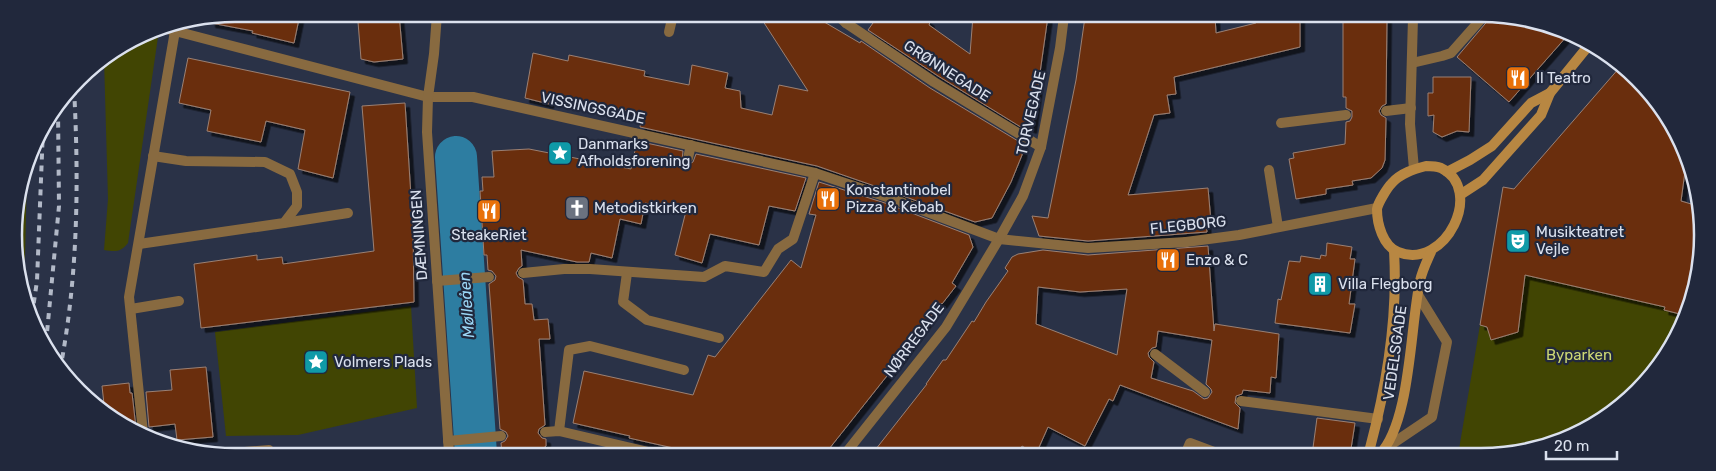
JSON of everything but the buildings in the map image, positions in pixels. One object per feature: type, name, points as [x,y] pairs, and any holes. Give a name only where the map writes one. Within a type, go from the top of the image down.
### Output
[{"type":"main road","points":[[1460,194],[1483,180],[1541,115],[1550,93],[1585,50]]},
{"type":"main road","points":[[1447,172],[1492,146],[1531,103],[1550,93]]},
{"type":"main road","points":[[1426,166],[1439,167],[1447,172],[1460,194],[1460,207],[1454,225],[1447,236],[1430,252],[1406,256],[1394,251],[1380,230],[1377,208],[1391,183],[1414,169],[1426,166]]},
{"type":"main road","name":"VEDELSGADE","points":[[1370,448],[1382,404],[1393,320],[1396,277],[1394,251]]},
{"type":"main road","name":"VEDELSGADE","points":[[1384,448],[1402,409],[1420,280],[1430,252]]},
{"type":"street","name":"DÆMNINGEN","points":[[436,22],[428,97],[427,132],[449,448]]},
{"type":"street","points":[[670,32],[672,22]]},
{"type":"street","name":"TORVEGADE","points":[[999,239],[1022,196],[1041,148],[1054,84],[1063,22]]},
{"type":"street","points":[[1413,22],[1411,108],[1414,169]]},
{"type":"street","points":[[1412,63],[1451,52],[1478,22]]},
{"type":"street","name":"GRØNNEGADE","points":[[846,23],[934,82],[1041,148]]},
{"type":"street","name":"VISSINGSGADE","points":[[176,31],[428,97],[473,97],[815,173],[890,198],[999,239]]},
{"type":"street","points":[[142,428],[130,297],[175,32]]},
{"type":"street","points":[[1386,110],[1411,108]]},
{"type":"street","points":[[1281,123],[1346,114]]},
{"type":"street","points":[[688,158],[691,145]]},
{"type":"street","points":[[153,156],[186,161],[265,162],[290,174],[297,192],[297,206],[284,223]]},
{"type":"street","points":[[1269,170],[1278,227]]},
{"type":"street","points":[[523,273],[572,269],[704,277],[724,266],[764,272],[778,249],[793,239],[815,173]]},
{"type":"street","name":"FLEGBORG","points":[[999,239],[1088,248],[1186,242],[1239,235],[1377,208]]},
{"type":"street","points":[[139,244],[348,213]]},
{"type":"street","name":"NØRREGADE","points":[[850,448],[946,327],[999,239]]},
{"type":"street","points":[[627,273],[623,302],[647,320],[719,338]]},
{"type":"street","points":[[437,281],[489,277]]},
{"type":"street","points":[[1388,448],[1432,417],[1447,342],[1418,295]]},
{"type":"street","points":[[131,309],[179,300]]},
{"type":"street","points":[[559,431],[569,350],[590,346],[684,370]]},
{"type":"street","points":[[1155,354],[1205,392]]},
{"type":"street","points":[[1241,401],[1378,419]]},
{"type":"street","points":[[545,432],[559,431],[631,448]]},
{"type":"street","points":[[448,441],[501,436]]},
{"type":"street","points":[[1188,448],[1190,442],[1205,448]]},
{"type":"green space","points":[[158,37],[128,243],[118,251],[104,250],[108,199],[104,68],[117,58],[141,44]]},
{"type":"green space","points":[[26,197],[24,265],[22,236]]},
{"type":"green space","name":"Byparken","points":[[1526,266],[1665,305],[1664,310],[1678,314],[1672,330],[1658,354],[1641,376],[1621,396],[1599,413],[1575,427],[1536,441],[1508,447],[1459,448],[1480,325],[1487,327],[1492,340],[1518,332]]},
{"type":"green space","name":"Volmers Plads","points":[[411,306],[417,408],[298,435],[226,436],[215,332]]},
{"type":"waterway","name":"Mølleåen","points":[[456,157],[476,448]]},
{"type":"railway","points":[[62,359],[74,265],[76,230],[74,96]]},
{"type":"railway","points":[[47,335],[59,206],[58,117]]},
{"type":"railway","points":[[34,303],[37,281],[42,145]]},
{"type":"place","name":"Il Teatro","points":[[1518,78]]},
{"type":"place","name":"Danmarks Afholdsforening","points":[[560,153]]},
{"type":"place","name":"Konstantinobel Pizza & Kebab","points":[[828,199]]},
{"type":"place","name":"Metodistkirken","points":[[577,208]]},
{"type":"place","name":"SteakeRiet","points":[[489,211]]},
{"type":"place","name":"Musikteatret Vejle","points":[[1518,241]]},
{"type":"place","name":"Enzo & C","points":[[1168,260]]},
{"type":"place","name":"Villa Flegborg","points":[[1320,284]]},
{"type":"place","name":"Volmers Plads","points":[[316,362]]}]
